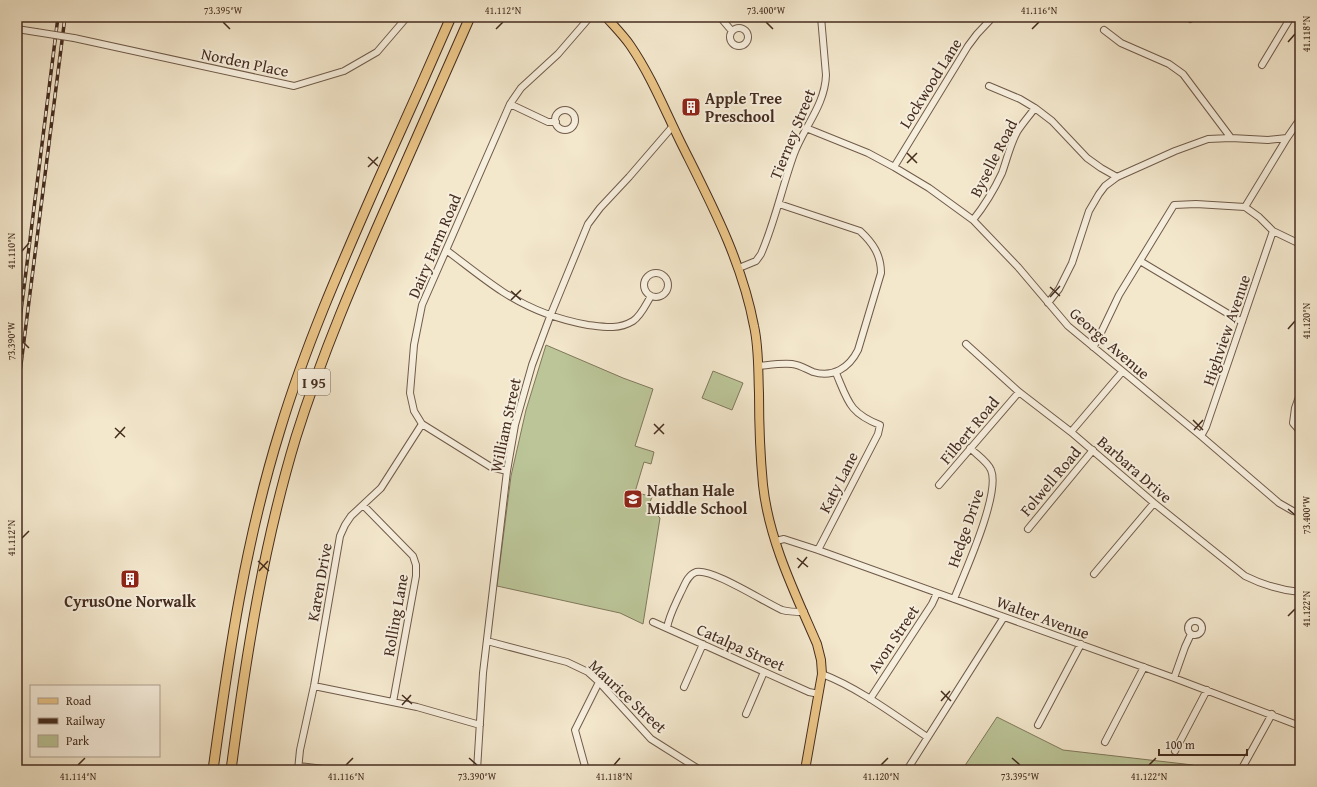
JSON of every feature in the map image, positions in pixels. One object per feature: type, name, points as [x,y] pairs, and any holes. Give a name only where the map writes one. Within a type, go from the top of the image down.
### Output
[{"type":"highway","name":"I 95","points":[[213,770],[230,645],[243,576],[261,499],[284,418],[306,351],[338,272],[451,17]]},
{"type":"highway","name":"I 95","points":[[231,770],[244,670],[256,601],[277,505],[298,430],[346,298],[470,17]]},
{"type":"main road","points":[[606,17],[629,44],[659,94],[720,224],[739,268],[750,304],[755,328],[763,486],[767,510],[779,554],[817,644],[822,660],[822,674],[819,694],[804,770]]},
{"type":"street","name":"Norden Place","points":[[17,30],[74,38],[294,86],[344,71],[377,52],[407,17]]},
{"type":"street","name":"Dairy Farm Road","points":[[422,424],[414,410],[410,393],[414,345],[422,306],[510,104],[521,88],[558,54],[590,17]]},
{"type":"street","points":[[720,17],[732,30]]},
{"type":"street","name":"Tierney Street","points":[[739,268],[753,263],[761,254],[779,204],[794,153],[821,101],[826,85],[826,75],[821,17]]},
{"type":"street","name":"Lockwood Lane","points":[[894,167],[968,46],[993,17]]},
{"type":"street","points":[[1262,64],[1291,17]]},
{"type":"street","points":[[1104,30],[1121,43],[1169,64],[1183,74],[1231,138]]},
{"type":"street","points":[[989,86],[1020,99],[1035,108],[1052,121],[1087,158],[1117,177]]},
{"type":"street","points":[[510,104],[548,122],[556,122]]},
{"type":"street","name":"Byselle Road","points":[[973,220],[986,203],[995,187],[1018,131],[1035,108]]},
{"type":"street","points":[[1245,207],[1300,119]]},
{"type":"street","name":"William Street","points":[[477,770],[483,673],[507,471],[515,425],[525,389],[536,353],[588,224],[600,208],[673,126]]},
{"type":"street","name":"George Avenue","points":[[806,128],[868,153],[894,167],[929,188],[973,220],[997,244],[1068,326],[1279,503],[1293,511],[1300,513]]},
{"type":"street","points":[[1048,303],[1059,289],[1072,263],[1089,211],[1105,186],[1117,177],[1192,144],[1208,139],[1231,138],[1268,140],[1287,138]]},
{"type":"street","points":[[758,366],[792,364],[817,373],[830,374],[836,373],[845,367],[853,359],[858,350],[881,273],[881,262],[876,250],[869,239],[860,231],[779,204]]},
{"type":"street","points":[[1093,347],[1119,295],[1174,205],[1196,204],[1245,207],[1259,217],[1273,231],[1300,244]]},
{"type":"street","name":"Highview Avenue","points":[[1200,436],[1206,427],[1273,231]]},
{"type":"street","points":[[446,250],[504,292],[526,305],[574,323],[612,328],[621,326],[634,320],[646,306],[651,296]]},
{"type":"street","points":[[1140,261],[1242,322]]},
{"type":"street","points":[[654,272],[662,274],[667,280],[666,292],[659,297],[651,296],[643,287],[644,279],[654,272]]},
{"type":"street","name":"Barbara Drive","points":[[966,344],[1019,392],[1071,432],[1154,503],[1245,576],[1262,584],[1281,590],[1300,592]]},
{"type":"street","name":"Folwell Road","points":[[1071,432],[1122,372]]},
{"type":"street","name":"Katy Lane","points":[[818,550],[878,434],[880,425],[865,419],[855,411],[845,396],[836,373]]},
{"type":"street","name":"Filbert Road","points":[[939,485],[1019,392]]},
{"type":"street","points":[[1300,394],[1295,408],[1293,423],[1300,431]]},
{"type":"street","points":[[422,424],[491,467],[507,471]]},
{"type":"street","name":"Karen Drive","points":[[298,768],[300,750],[314,686],[340,536],[351,516],[380,488],[422,424]]},
{"type":"street","name":"Hedge Drive","points":[[954,599],[990,503],[994,479],[990,467],[970,448]]},
{"type":"street","name":"Folwell Road","points":[[1028,529],[1093,450]]},
{"type":"street","points":[[1094,574],[1154,503]]},
{"type":"street","name":"Rolling Lane","points":[[363,505],[413,556],[416,565],[416,576],[394,702]]},
{"type":"street","name":"Walter Avenue","points":[[776,541],[784,539],[818,550],[1144,666],[1300,726]]},
{"type":"street","points":[[667,628],[668,618],[689,576],[696,572],[706,572],[783,610],[804,612]]},
{"type":"street","name":"Avon Street","points":[[870,699],[932,604],[937,593]]},
{"type":"street","points":[[907,770],[927,736],[1004,617]]},
{"type":"street","name":"Catalpa Street","points":[[652,622],[809,692],[819,694]]},
{"type":"street","points":[[1174,678],[1185,647],[1192,634]]},
{"type":"street","name":"Maurice Street","points":[[487,640],[567,662],[588,672],[651,739],[700,770]]},
{"type":"street","points":[[684,687],[702,644]]},
{"type":"street","points":[[1038,725],[1081,644]]},
{"type":"street","points":[[1105,742],[1144,666]]},
{"type":"street","points":[[746,714],[764,672]]},
{"type":"street","points":[[822,674],[870,699],[927,736]]},
{"type":"street","points":[[586,770],[575,730],[599,682]]},
{"type":"street","points":[[314,686],[417,707],[480,725]]},
{"type":"street","points":[[1175,751],[1207,690]]},
{"type":"street","points":[[1241,770],[1272,714]]},
{"type":"street","points":[[298,768],[332,770]]},
{"type":"green space","name":"Nathan Hale Middle School","points":[[546,345],[623,378],[653,389],[635,446],[654,452],[651,464],[644,462],[635,492],[652,497],[650,502],[656,514],[660,518],[643,624],[620,613],[497,586],[511,476],[526,410]]},
{"type":"green space","points":[[713,371],[743,383],[732,410],[702,398]]},
{"type":"green space","points":[[997,717],[1063,750],[1193,765],[1198,770],[962,770]]},
{"type":"railway","points":[[17,343],[58,17]]},
{"type":"railway","points":[[17,396],[65,17]]},
{"type":"place","name":"Apple Tree Preschool","points":[[691,107]]},
{"type":"place","name":"Nathan Hale Middle School","points":[[633,499]]},
{"type":"place","name":"CyrusOne Norwalk","points":[[130,579]]}]
